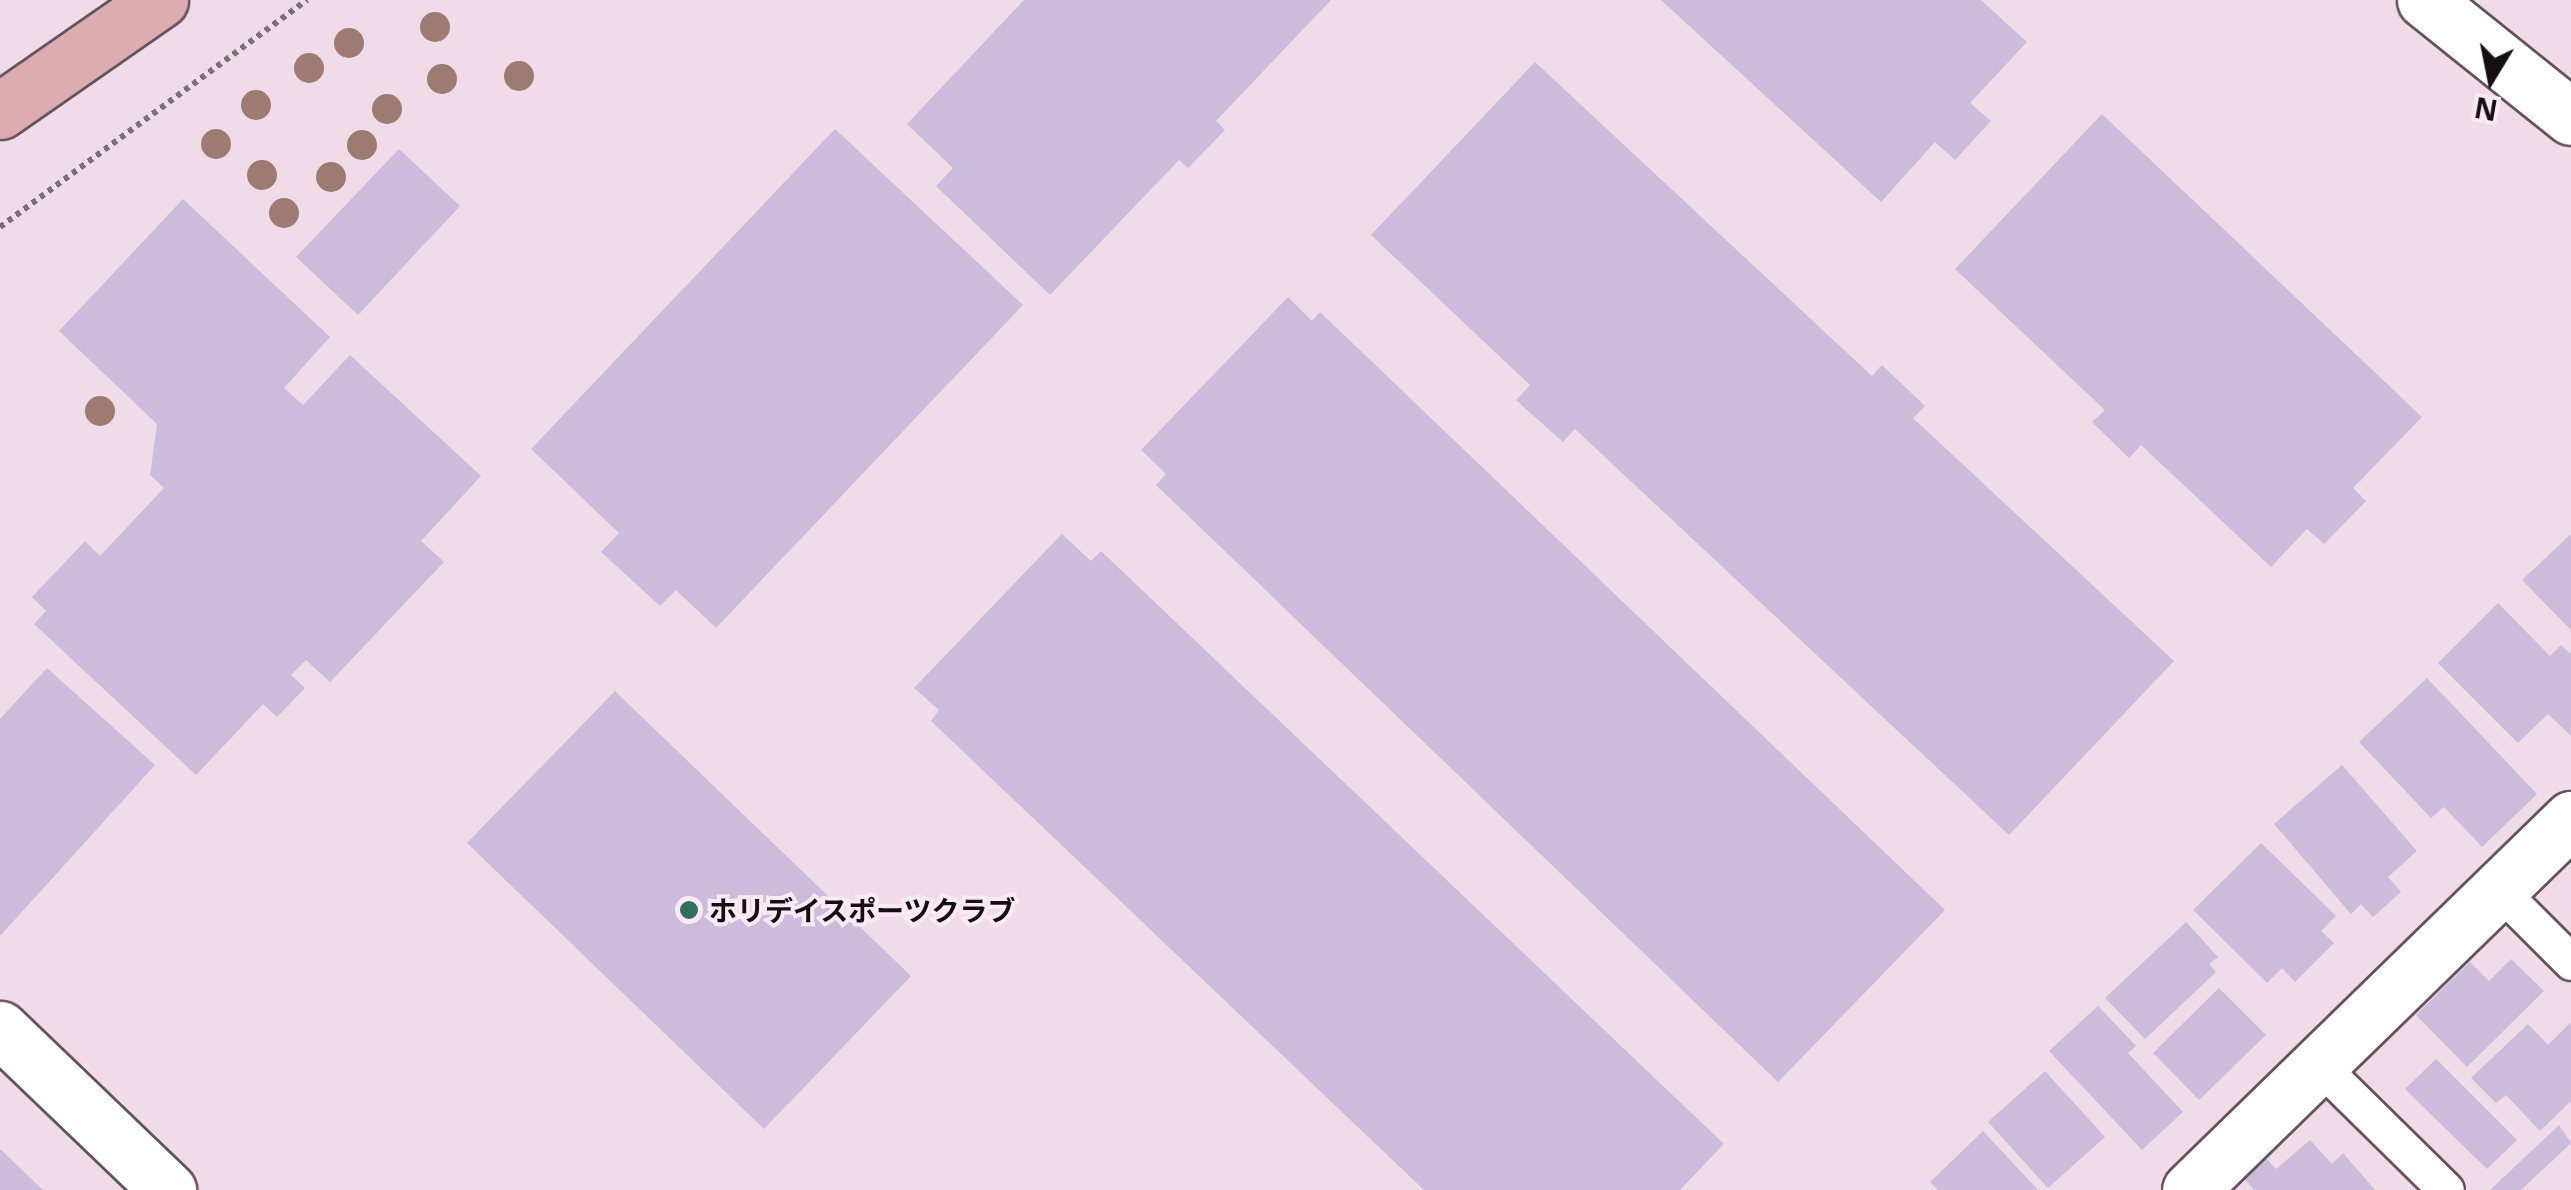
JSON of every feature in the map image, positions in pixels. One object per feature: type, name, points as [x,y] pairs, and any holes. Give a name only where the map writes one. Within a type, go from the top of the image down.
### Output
[{"type":"main road","points":[[0,111],[160,0]]},
{"type":"street","points":[[2426,0],[2571,118]]},
{"type":"street","points":[[2190,1190],[2321,1067],[2571,819]]},
{"type":"street","points":[[0,1028],[168,1190]]},
{"type":"lane","points":[[2499,890],[2571,962]]},
{"type":"lane","points":[[2321,1067],[2446,1190]]},
{"type":"path","points":[[0,227],[308,0]]},
{"type":"building","points":[[1024,0],[1331,0],[1216,121],[1225,130],[1188,168],[1179,160],[1050,295],[936,186],[953,168],[907,124]]},
{"type":"building","points":[[1661,0],[1981,0],[2027,42],[1970,103],[1991,121],[1955,160],[1935,142],[1881,202]]},
{"type":"building","points":[[1535,62],[1872,376],[1882,365],[1925,406],[1913,418],[2174,661],[2009,835],[1575,429],[1563,442],[1516,400],[1530,385],[1371,235]]},
{"type":"building","points":[[2102,114],[2422,417],[2353,488],[2366,501],[2324,544],[2307,529],[2271,567],[2141,445],[2129,458],[2092,422],[2105,410],[1955,269]]},
{"type":"building","points":[[835,129],[1023,305],[716,628],[676,590],[660,606],[601,552],[619,533],[531,449]]},
{"type":"building","points":[[399,149],[460,206],[358,315],[296,257]]},
{"type":"building","points":[[183,199],[330,337],[284,388],[303,405],[350,355],[481,476],[421,541],[444,562],[330,682],[306,660],[291,675],[305,688],[277,717],[263,704],[196,775],[34,624],[46,611],[32,597],[85,541],[100,556],[164,488],[150,475],[157,424],[59,331]]},
{"type":"building","points":[[1288,297],[1312,321],[1320,312],[1945,910],[1778,1082],[1156,485],[1166,474],[1141,450]]},
{"type":"building","points":[[1062,534],[1091,561],[1101,551],[1724,1144],[1680,1190],[1424,1190],[931,721],[939,710],[914,688]]},
{"type":"building","points":[[2571,534],[2571,630],[2522,580]]},
{"type":"building","points":[[2498,603],[2550,656],[2561,645],[2571,654],[2571,736],[2548,714],[2518,743],[2438,663]]},
{"type":"building","points":[[47,668],[155,765],[0,936],[0,719]]},
{"type":"building","points":[[2427,678],[2537,794],[2482,847],[2444,807],[2431,818],[2359,742]]},
{"type":"building","name":"ホリデイスポーツクラブ","points":[[615,691],[911,976],[764,1129],[467,843]]},
{"type":"building","points":[[2342,765],[2417,851],[2388,877],[2401,892],[2373,917],[2361,904],[2351,914],[2274,824]]},
{"type":"building","points":[[2261,843],[2336,916],[2321,931],[2334,943],[2295,982],[2282,968],[2267,983],[2193,910]]},
{"type":"building","points":[[2186,922],[2218,957],[2209,964],[2216,972],[2145,1039],[2105,998]]},
{"type":"building","points":[[2511,959],[2544,991],[2467,1067],[2416,1015],[2470,962],[2489,981]]},
{"type":"building","points":[[2219,988],[2266,1035],[2199,1100],[2153,1053]]},
{"type":"building","points":[[2098,1006],[2136,1046],[2128,1053],[2183,1112],[2142,1150],[2049,1051]]},
{"type":"building","points":[[2571,1022],[2571,1101],[2540,1131],[2506,1095],[2496,1103],[2471,1078],[2528,1024],[2548,1045]]},
{"type":"building","points":[[2436,1059],[2517,1140],[2487,1169],[2405,1089]]},
{"type":"building","points":[[2045,1071],[2105,1137],[2048,1188],[1988,1122]]},
{"type":"building","points":[[2559,1125],[2571,1143],[2521,1190],[2490,1190]]},
{"type":"building","points":[[1983,1131],[2038,1190],[1938,1190],[1930,1182]]},
{"type":"building","points":[[2310,1140],[2332,1164],[2343,1153],[2375,1190],[2254,1190],[2243,1177],[2266,1158],[2276,1169]]},
{"type":"building","points":[[0,1149],[43,1190],[0,1190]]},
{"type":"place","name":"ホリデイスポーツクラブ","points":[[689,910]]}]
